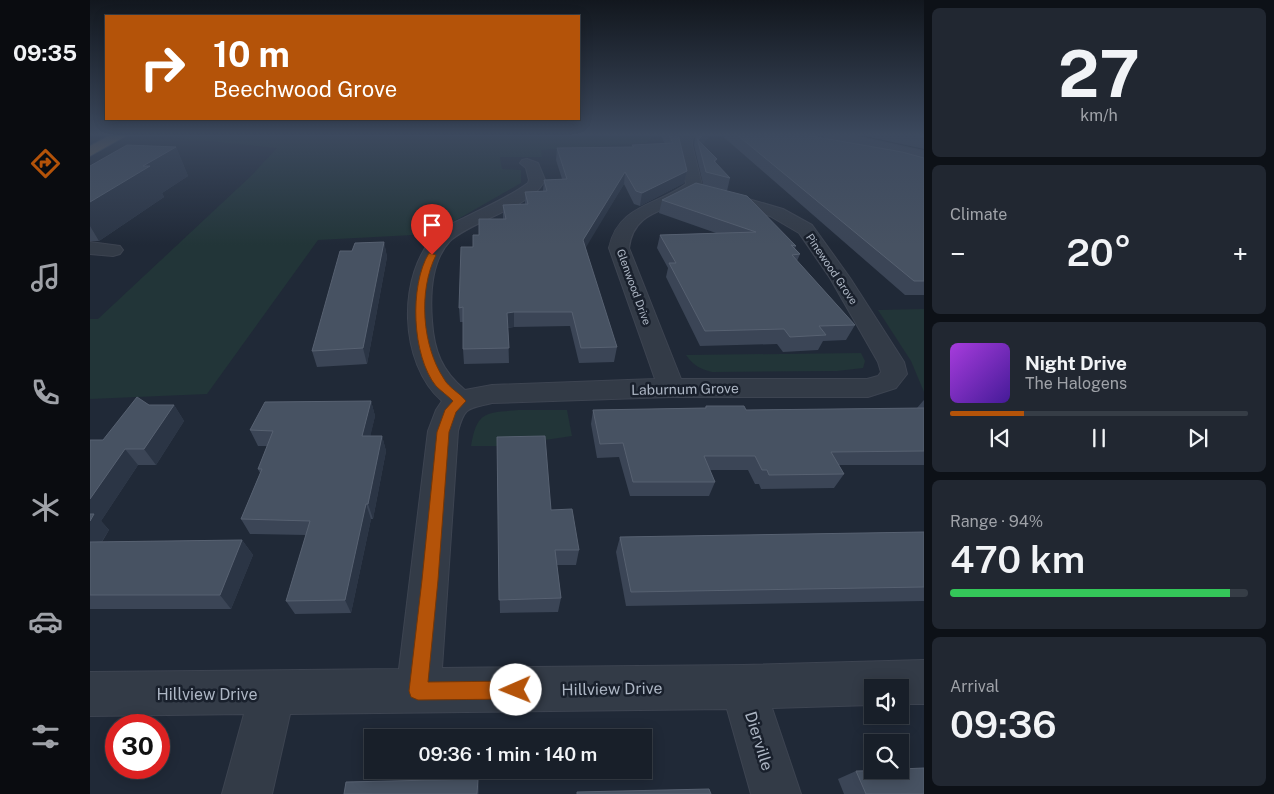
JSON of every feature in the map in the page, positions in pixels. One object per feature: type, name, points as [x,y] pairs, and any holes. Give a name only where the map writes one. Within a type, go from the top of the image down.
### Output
[{"type":"street","points":[[418,691],[443,432],[450,410],[460,401],[440,383],[425,352],[422,334],[422,283],[426,266],[434,251],[446,236],[535,184],[537,180],[534,171]]},
{"type":"street","points":[[691,171],[694,182],[691,188]]},
{"type":"street","name":"Pinewood Grove","points":[[691,188],[764,208],[798,222],[806,230],[840,278],[892,362]]},
{"type":"street","name":"Glenwood Drive","points":[[671,388],[619,248],[619,238],[621,232],[632,219],[691,188]]},
{"type":"street","points":[[90,248],[113,250]]},
{"type":"street","name":"Laburnum Grove","points":[[460,401],[492,394],[671,388],[868,388],[887,382],[894,374],[892,362]]},
{"type":"street","name":"Hillview Drive","points":[[90,694],[272,694],[743,687],[924,682]]},
{"type":"street","name":"Dierville","points":[[743,687],[776,794]]},
{"type":"street","points":[[247,794],[272,694]]},
{"type":"green space","points":[[256,171],[521,171],[521,183],[432,234],[318,240],[207,394],[90,399],[90,319],[98,319]]},
{"type":"green space","points":[[924,309],[924,392],[911,361],[878,310]]},
{"type":"green space","points":[[861,353],[865,361],[863,368],[837,371],[712,372],[697,366],[686,355]]},
{"type":"green space","points":[[518,410],[567,410],[572,436],[504,446],[471,446],[476,426],[484,416],[490,413]]},
{"type":"building","points":[[90,171],[142,171],[90,202]]},
{"type":"building","points":[[564,171],[687,171],[642,193],[636,191],[625,172],[583,240],[617,347],[581,348],[572,312],[514,312],[507,313],[509,348],[463,349],[463,307],[459,308],[461,247],[473,247],[473,235],[479,235],[479,219],[506,219],[503,205],[528,204],[525,192],[547,191],[544,180],[567,179]]},
{"type":"building","points":[[723,171],[730,178],[706,172]]},
{"type":"building","points":[[781,171],[924,171],[924,281],[914,281]]},
{"type":"building","points":[[696,183],[747,196],[796,246],[791,245],[800,254],[792,255],[855,325],[819,326],[826,335],[790,337],[784,329],[705,331],[669,263],[676,263],[660,235],[756,232],[662,200]]},
{"type":"building","points":[[384,242],[363,348],[312,351],[340,251],[352,251],[355,243]]},
{"type":"building","points":[[137,397],[149,405],[174,405],[144,449],[125,449],[90,499],[90,440],[103,440]]},
{"type":"building","points":[[371,401],[362,436],[382,436],[345,600],[286,601],[310,521],[241,519],[262,469],[258,469],[273,431],[250,430],[265,402]]},
{"type":"building","points":[[706,406],[744,406],[746,410],[924,408],[924,451],[831,452],[844,474],[769,475],[767,470],[762,470],[755,456],[704,456],[715,482],[633,482],[623,443],[600,444],[593,410],[706,408]]},
{"type":"building","points":[[545,436],[551,510],[572,509],[579,550],[555,550],[561,598],[499,600],[497,437]]},
{"type":"building","points":[[924,532],[924,587],[631,592],[620,537]]},
{"type":"building","points":[[242,540],[220,595],[90,595],[90,542]]},
{"type":"building","points":[[924,768],[924,794],[866,794],[856,771],[864,771],[864,779],[909,779],[909,769]]},
{"type":"building","points":[[478,779],[477,794],[344,794],[346,782]]},
{"type":"building","points":[[709,789],[711,794],[577,794],[577,792]]},
{"type":"route","points":[[432,255],[426,266],[422,286],[422,334],[425,352],[440,383],[460,401],[450,410],[443,432],[418,691],[516,690]]}]
